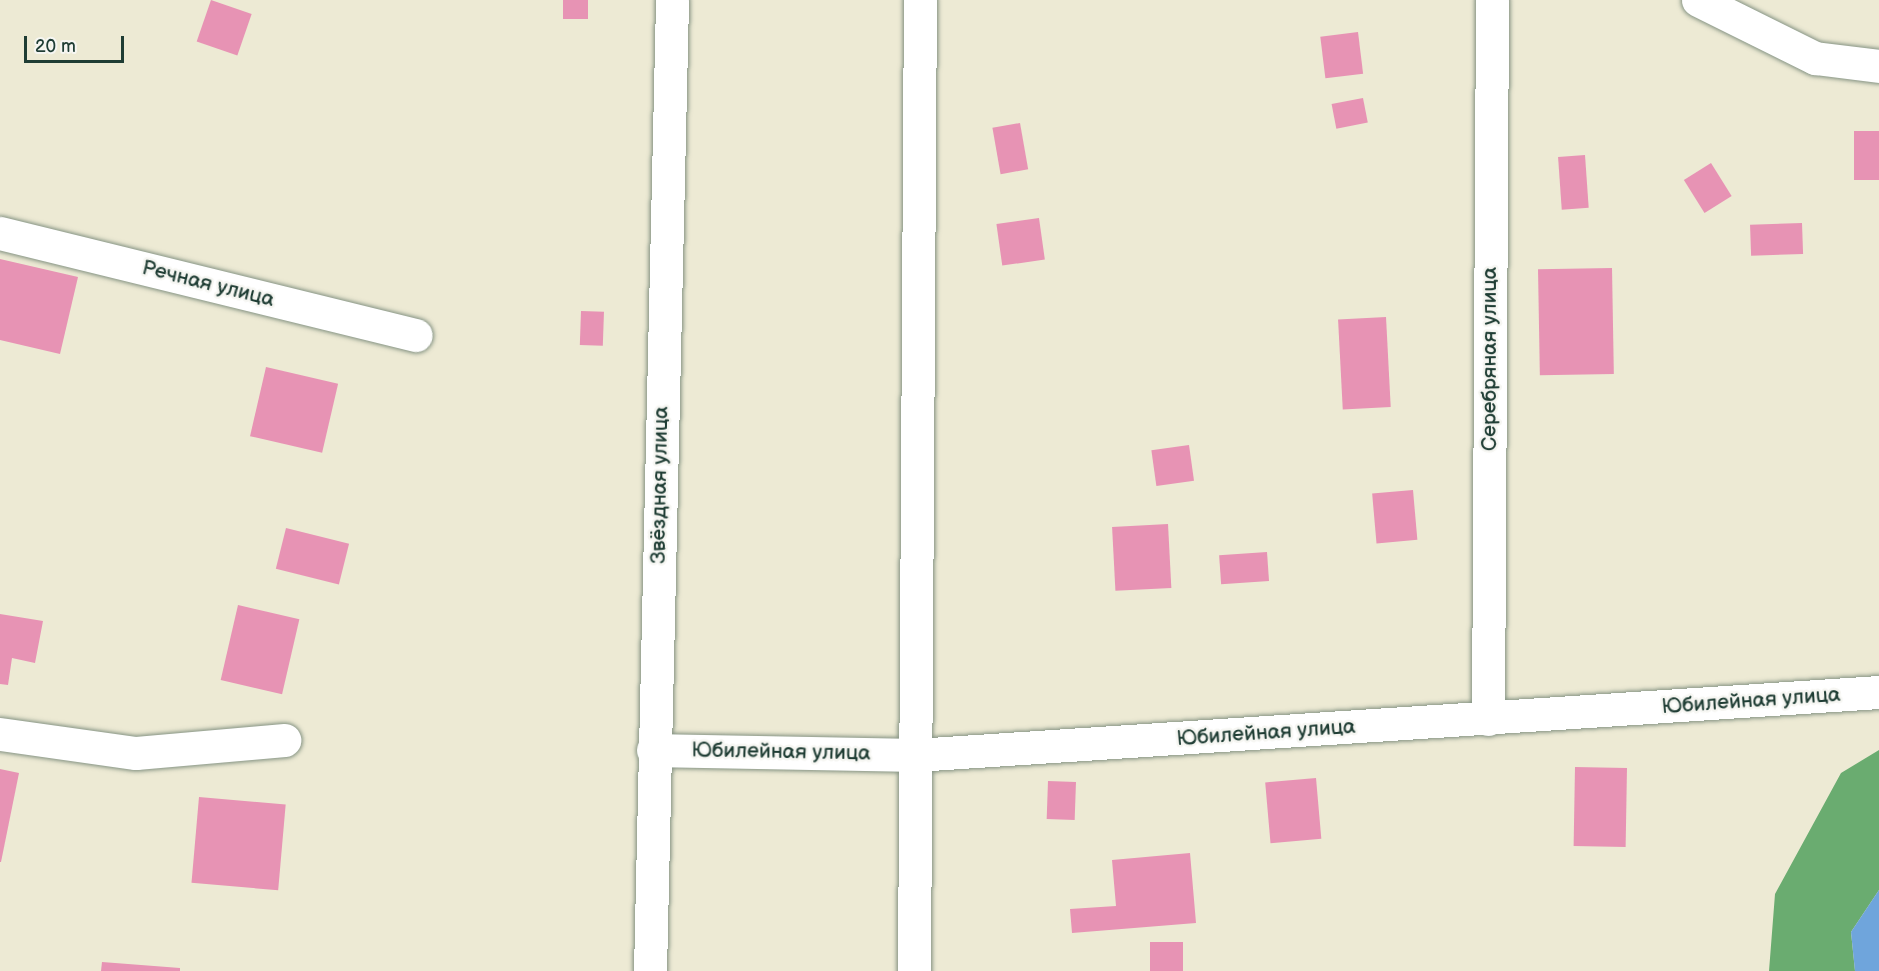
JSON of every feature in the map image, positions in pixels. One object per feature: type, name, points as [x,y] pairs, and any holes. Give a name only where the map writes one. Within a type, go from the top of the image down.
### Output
[{"type":"street","name":"Звёздная улица","points":[[650,971],[653,750],[672,0]]},
{"type":"street","points":[[914,971],[920,0]]},
{"type":"street","name":"Серебряная улица","points":[[1488,719],[1492,0]]},
{"type":"street","points":[[1698,0],[1815,58],[1879,66]]},
{"type":"street","name":"Речная улица","points":[[0,233],[416,335]]},
{"type":"street","name":"Юбилейная улица","points":[[653,750],[915,754],[1488,719],[1879,692]]},
{"type":"street","points":[[0,734],[136,753],[284,740]]},
{"type":"green space","points":[[1879,750],[1879,890],[1851,932],[1855,971],[1769,971],[1775,894],[1841,773]]},
{"type":"water","points":[[1879,890],[1879,971],[1855,971],[1851,932]]},
{"type":"building","points":[[211,0],[252,14],[237,56],[197,42]]},
{"type":"building","points":[[563,0],[588,0],[588,19],[563,19]]},
{"type":"building","points":[[1358,32],[1363,74],[1325,78],[1320,37]]},
{"type":"building","points":[[1363,98],[1368,123],[1336,129],[1332,104]]},
{"type":"building","points":[[1020,123],[1028,169],[1001,174],[992,128]]},
{"type":"building","points":[[1854,131],[1879,131],[1879,180],[1854,180]]},
{"type":"building","points":[[1585,155],[1589,208],[1562,210],[1558,157]]},
{"type":"building","points":[[1711,163],[1732,196],[1705,213],[1684,180]]},
{"type":"building","points":[[1039,218],[1045,260],[1002,266],[996,224]]},
{"type":"building","points":[[1802,223],[1803,254],[1751,256],[1750,225]]},
{"type":"building","points":[[0,259],[78,277],[60,354],[0,340]]},
{"type":"building","points":[[1612,268],[1614,374],[1540,375],[1538,269]]},
{"type":"building","points":[[581,311],[604,312],[603,346],[580,345]]},
{"type":"building","points":[[1386,317],[1391,407],[1343,409],[1338,320]]},
{"type":"building","points":[[266,367],[338,384],[322,453],[250,436]]},
{"type":"building","points":[[1189,445],[1194,481],[1156,486],[1151,450]]},
{"type":"building","points":[[1413,490],[1417,540],[1377,543],[1372,494]]},
{"type":"building","points":[[1168,524],[1171,588],[1115,591],[1112,527]]},
{"type":"building","points":[[286,528],[349,544],[339,584],[276,569]]},
{"type":"building","points":[[1267,552],[1269,581],[1221,584],[1219,555]]},
{"type":"building","points":[[238,605],[299,619],[282,694],[221,680]]},
{"type":"building","points":[[0,614],[43,621],[35,663],[12,658],[8,685],[0,684]]},
{"type":"building","points":[[1575,767],[1627,768],[1626,847],[1574,846]]},
{"type":"building","points":[[0,769],[19,773],[1,862],[0,862]]},
{"type":"building","points":[[1316,778],[1321,839],[1271,843],[1265,782]]},
{"type":"building","points":[[1048,781],[1076,782],[1075,820],[1047,819]]},
{"type":"building","points":[[199,797],[286,805],[278,890],[192,883]]},
{"type":"building","points":[[1190,853],[1196,923],[1072,933],[1070,909],[1116,906],[1112,860]]},
{"type":"building","points":[[1150,942],[1183,942],[1183,971],[1150,971]]},
{"type":"building","points":[[102,962],[180,968],[180,971],[101,971]]}]
